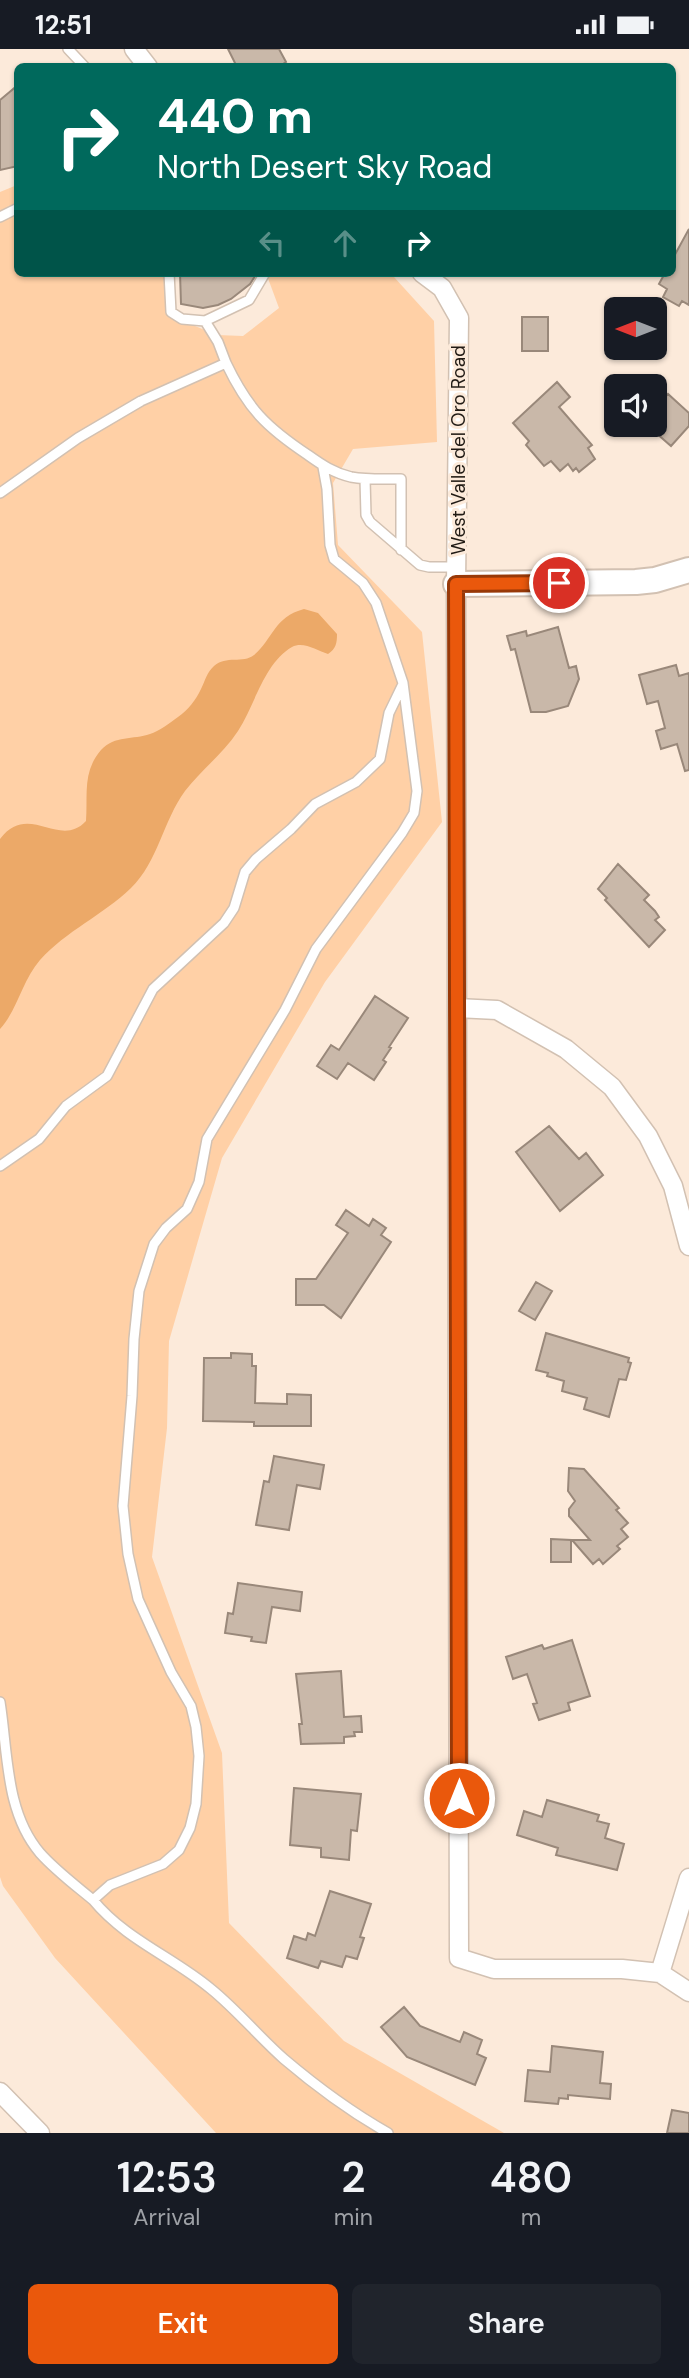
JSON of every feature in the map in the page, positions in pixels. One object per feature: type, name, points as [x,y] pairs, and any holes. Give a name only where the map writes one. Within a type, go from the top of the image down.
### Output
[{"type":"street","points":[[134,49],[145,63]]},
{"type":"street","name":"West Valle del Oro Road","points":[[427,277],[442,288],[459,318],[456,575],[459,1958],[494,1969],[622,1969],[660,1972]]},
{"type":"street","points":[[456,575],[636,582],[656,580],[689,571]]},
{"type":"street","points":[[457,1008],[497,1010],[566,1049],[612,1087],[648,1136],[673,1186],[689,1246]]},
{"type":"street","points":[[689,1878],[660,1972],[689,1992]]},
{"type":"street","points":[[0,2092],[40,2133]]},
{"type":"lane","points":[[68,49],[81,63]]},
{"type":"lane","points":[[169,277],[171,312],[182,319],[205,321],[249,300],[263,277]]},
{"type":"lane","points":[[205,321],[219,342],[238,388],[263,421],[288,443],[323,467],[348,476],[401,479],[401,550]]},
{"type":"lane","points":[[0,493],[78,438],[141,401],[226,363]]},
{"type":"lane","points":[[93,1900],[110,1885],[163,1864],[179,1850],[190,1828],[196,1804],[198,1756],[191,1706],[171,1672],[138,1599],[128,1554],[122,1506],[139,1291],[154,1244],[166,1228],[187,1209],[198,1182],[207,1139],[285,1010],[316,949],[414,813],[417,791],[403,683],[376,603],[363,583],[334,559],[330,545],[323,467]]},
{"type":"lane","points":[[365,479],[367,519],[420,565],[456,575]]},
{"type":"lane","points":[[0,1166],[39,1139],[66,1106],[107,1076],[153,989],[224,923],[234,908],[245,872],[256,859],[315,804],[356,782],[380,759],[389,713],[403,683]]},
{"type":"lane","points":[[0,1702],[12,1794],[24,1828],[41,1855],[93,1900],[108,1919],[139,1943],[177,1964],[212,1989],[284,2059],[341,2104],[388,2133]]},
{"type":"shaded area","points":[[14,186],[14,277],[168,277],[173,317],[217,335],[243,336],[279,308],[267,277],[394,277],[434,321],[437,442],[353,449],[333,483],[338,545],[422,632],[442,822],[325,982],[222,1158],[169,1341],[167,1428],[152,1557],[222,1753],[229,1923],[344,2041],[504,2133],[216,2133],[55,1958],[3,1886],[0,1877],[0,192]]},
{"type":"shaded area","points":[[304,609],[318,613],[337,634],[334,648],[328,654],[297,645],[282,654],[274,663],[238,731],[191,783],[177,803],[140,878],[120,898],[61,940],[40,960],[0,1029],[0,839],[22,824],[65,831],[76,829],[86,821],[88,775],[95,758],[106,745],[150,734],[168,724],[191,705],[214,666],[224,661],[250,658],[286,617]]},
{"type":"building","points":[[228,49],[279,49],[286,62],[284,63],[235,63]]},
{"type":"building","points":[[14,88],[14,167],[0,170],[0,100]]},
{"type":"building","points":[[689,229],[689,305],[682,301],[679,306],[663,297],[667,289],[659,284],[663,277],[676,277],[676,253]]},
{"type":"building","points":[[180,277],[254,277],[231,299],[218,305],[203,308],[181,304]]},
{"type":"building","points":[[522,317],[548,317],[548,351],[522,351]]},
{"type":"building","points":[[557,382],[570,397],[559,407],[592,445],[588,448],[595,459],[579,472],[576,468],[573,471],[568,464],[560,471],[551,461],[544,466],[526,445],[529,441],[513,423]]},
{"type":"building","points":[[668,394],[689,413],[689,426],[671,446],[661,437],[667,437]]},
{"type":"building","points":[[558,627],[569,668],[576,666],[579,679],[568,706],[546,712],[531,712],[515,649],[511,650],[507,636],[526,631],[527,636]]},
{"type":"building","points":[[676,665],[679,676],[689,673],[689,770],[685,771],[677,744],[661,749],[656,731],[665,728],[658,701],[647,704],[639,675]]},
{"type":"building","points":[[618,864],[649,895],[644,900],[655,911],[659,917],[655,920],[665,930],[649,947],[598,889]]},
{"type":"building","points":[[375,996],[408,1018],[389,1047],[391,1048],[383,1060],[386,1062],[374,1080],[348,1063],[337,1079],[317,1066],[331,1045],[339,1050]]},
{"type":"building","points":[[549,1126],[579,1159],[586,1153],[603,1175],[560,1211],[516,1152]]},
{"type":"building","points":[[346,1210],[369,1226],[373,1219],[386,1228],[381,1235],[391,1242],[341,1318],[324,1305],[296,1305],[296,1279],[316,1279],[348,1233],[336,1225]]},
{"type":"building","points":[[536,1282],[552,1291],[535,1320],[519,1311]]},
{"type":"building","points":[[546,1333],[629,1358],[628,1362],[631,1363],[626,1380],[619,1379],[609,1417],[584,1409],[587,1398],[562,1391],[564,1381],[536,1370]]},
{"type":"building","points":[[231,1353],[252,1354],[252,1366],[256,1366],[255,1403],[287,1404],[287,1394],[311,1395],[311,1426],[254,1426],[254,1422],[203,1421],[204,1358],[231,1358]]},
{"type":"building","points":[[274,1456],[324,1465],[320,1489],[297,1485],[289,1530],[256,1525],[264,1481],[269,1482]]},
{"type":"building","points":[[569,1468],[584,1469],[619,1508],[616,1510],[628,1523],[621,1529],[628,1537],[617,1546],[620,1549],[603,1564],[599,1559],[593,1564],[572,1540],[590,1540],[569,1516],[569,1509],[575,1501],[568,1491]]},
{"type":"building","points":[[551,1539],[571,1540],[571,1562],[551,1562]]},
{"type":"building","points":[[238,1583],[302,1592],[300,1611],[272,1607],[266,1643],[251,1641],[252,1637],[225,1633],[228,1613],[233,1614]]},
{"type":"building","points":[[572,1640],[590,1696],[568,1703],[570,1710],[539,1720],[533,1704],[537,1703],[527,1674],[513,1679],[506,1657],[542,1645],[544,1649]]},
{"type":"building","points":[[341,1671],[344,1717],[361,1716],[362,1732],[354,1732],[355,1736],[344,1737],[344,1743],[301,1744],[299,1724],[302,1724],[296,1674]]},
{"type":"building","points":[[294,1788],[361,1794],[357,1831],[351,1830],[349,1860],[321,1857],[321,1848],[290,1845]]},
{"type":"building","points":[[547,1800],[599,1815],[597,1821],[609,1824],[605,1838],[624,1844],[617,1870],[556,1855],[558,1848],[517,1835],[524,1811],[542,1817]]},
{"type":"building","points":[[330,1891],[371,1904],[360,1937],[364,1938],[357,1959],[346,1956],[342,1967],[321,1961],[318,1968],[287,1958],[294,1936],[306,1940],[308,1933],[315,1936]]},
{"type":"building","points":[[404,2007],[420,2026],[460,2042],[464,2032],[482,2040],[477,2054],[486,2058],[475,2085],[407,2057],[381,2027]]},
{"type":"building","points":[[552,2046],[603,2052],[600,2083],[611,2084],[610,2099],[568,2095],[568,2099],[559,2098],[558,2104],[525,2101],[528,2070],[550,2072]]},
{"type":"building","points":[[672,2110],[689,2113],[689,2133],[667,2133]]},
{"type":"route","points":[[459,1798],[456,584],[559,583]]}]
